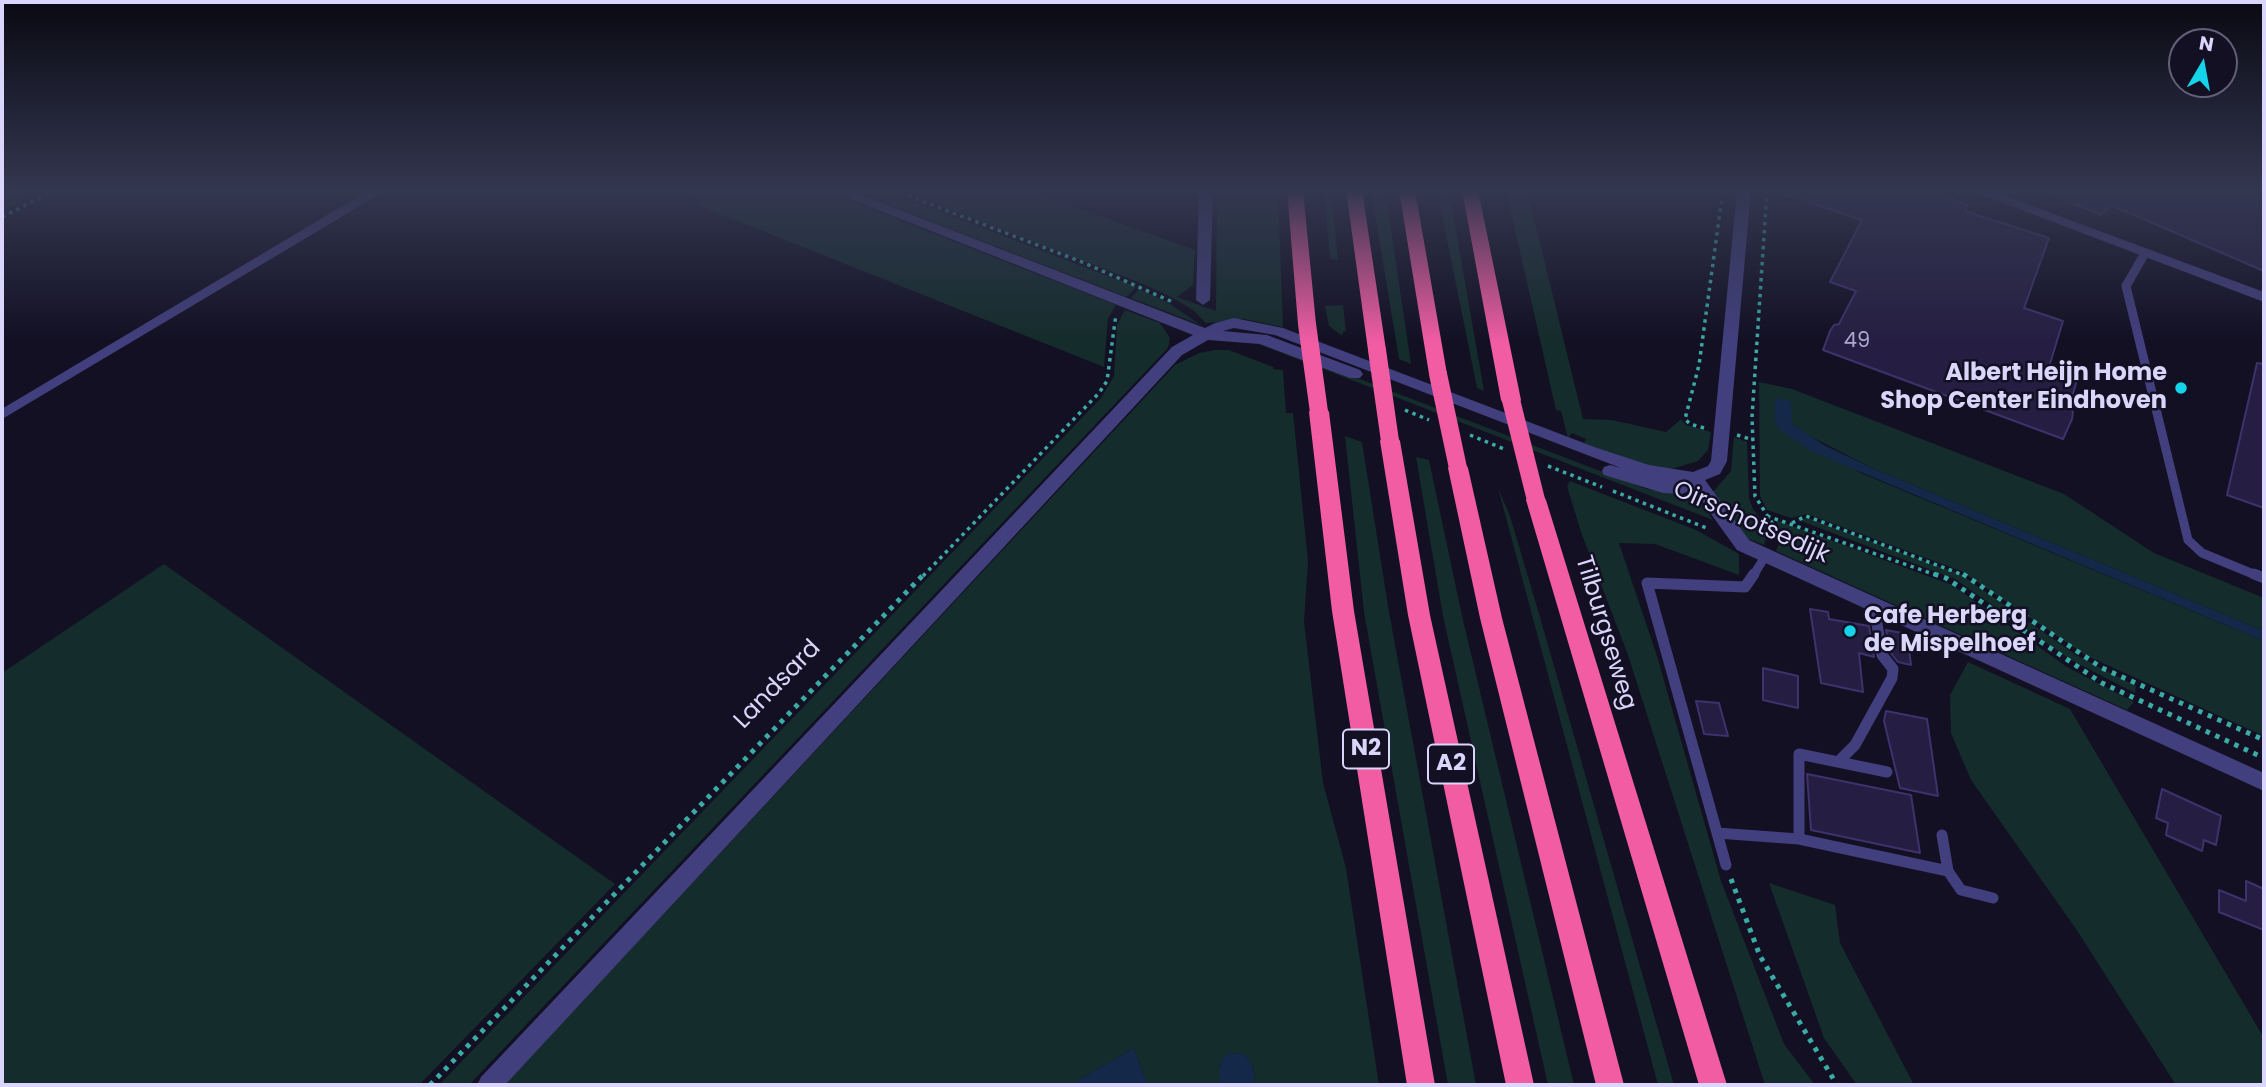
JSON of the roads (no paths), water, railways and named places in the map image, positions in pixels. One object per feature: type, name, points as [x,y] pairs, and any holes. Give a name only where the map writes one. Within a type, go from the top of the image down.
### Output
[{"type":"highway","name":"N2","points":[[1300,241],[1307,324],[1343,611],[1421,1085]]},
{"type":"highway","name":"A2","points":[[1361,241],[1390,441],[1419,615],[1520,1085]]},
{"type":"highway","points":[[1416,241],[1438,374],[1491,618],[1610,1085]]},
{"type":"highway","name":"Tilburgseweg","points":[[1480,241],[1511,400],[1536,499],[1713,1085]]},
{"type":"street","name":"Oirschotsedijk","points":[[966,241],[1208,335],[1262,339],[1644,483],[1682,488],[1694,478],[1743,545],[2264,782]]},
{"type":"street","points":[[1203,300],[1205,241]]},
{"type":"street","points":[[1694,478],[1714,470],[1719,461],[1739,241]]},
{"type":"street","points":[[2111,241],[2264,297]]},
{"type":"street","points":[[489,1085],[1177,351],[1191,341],[1208,335]]},
{"type":"lane","points":[[2,414],[293,241]]},
{"type":"lane","points":[[2144,253],[2126,286],[2188,540],[2202,553],[2264,578]]},
{"type":"lane","points":[[1726,865],[1647,583],[1745,587],[1766,555]]},
{"type":"lane","points":[[1838,762],[1855,745],[1892,678],[1893,669],[1882,655],[1874,604]]},
{"type":"lane","points":[[1799,839],[1799,754],[1887,772]]},
{"type":"lane","points":[[1717,834],[1799,839],[1948,871]]},
{"type":"lane","points":[[1941,835],[1948,871],[1961,890],[1993,898]]},
{"type":"water","points":[[1777,398],[1791,401],[1792,424],[1824,445],[1872,468],[2264,631],[2264,641],[1813,452],[1780,430],[1775,422]]},
{"type":"water","points":[[1134,1048],[1147,1085],[1070,1085]]},
{"type":"water","points":[[1229,1053],[1244,1054],[1252,1065],[1255,1076],[1252,1085],[1220,1085],[1222,1059]]},
{"type":"place","name":"Albert Heijn Home Shop Center Eindhoven","points":[[2181,388]]},
{"type":"place","name":"Cafe Herberg de Mispelhoef","points":[[1850,631]]}]
